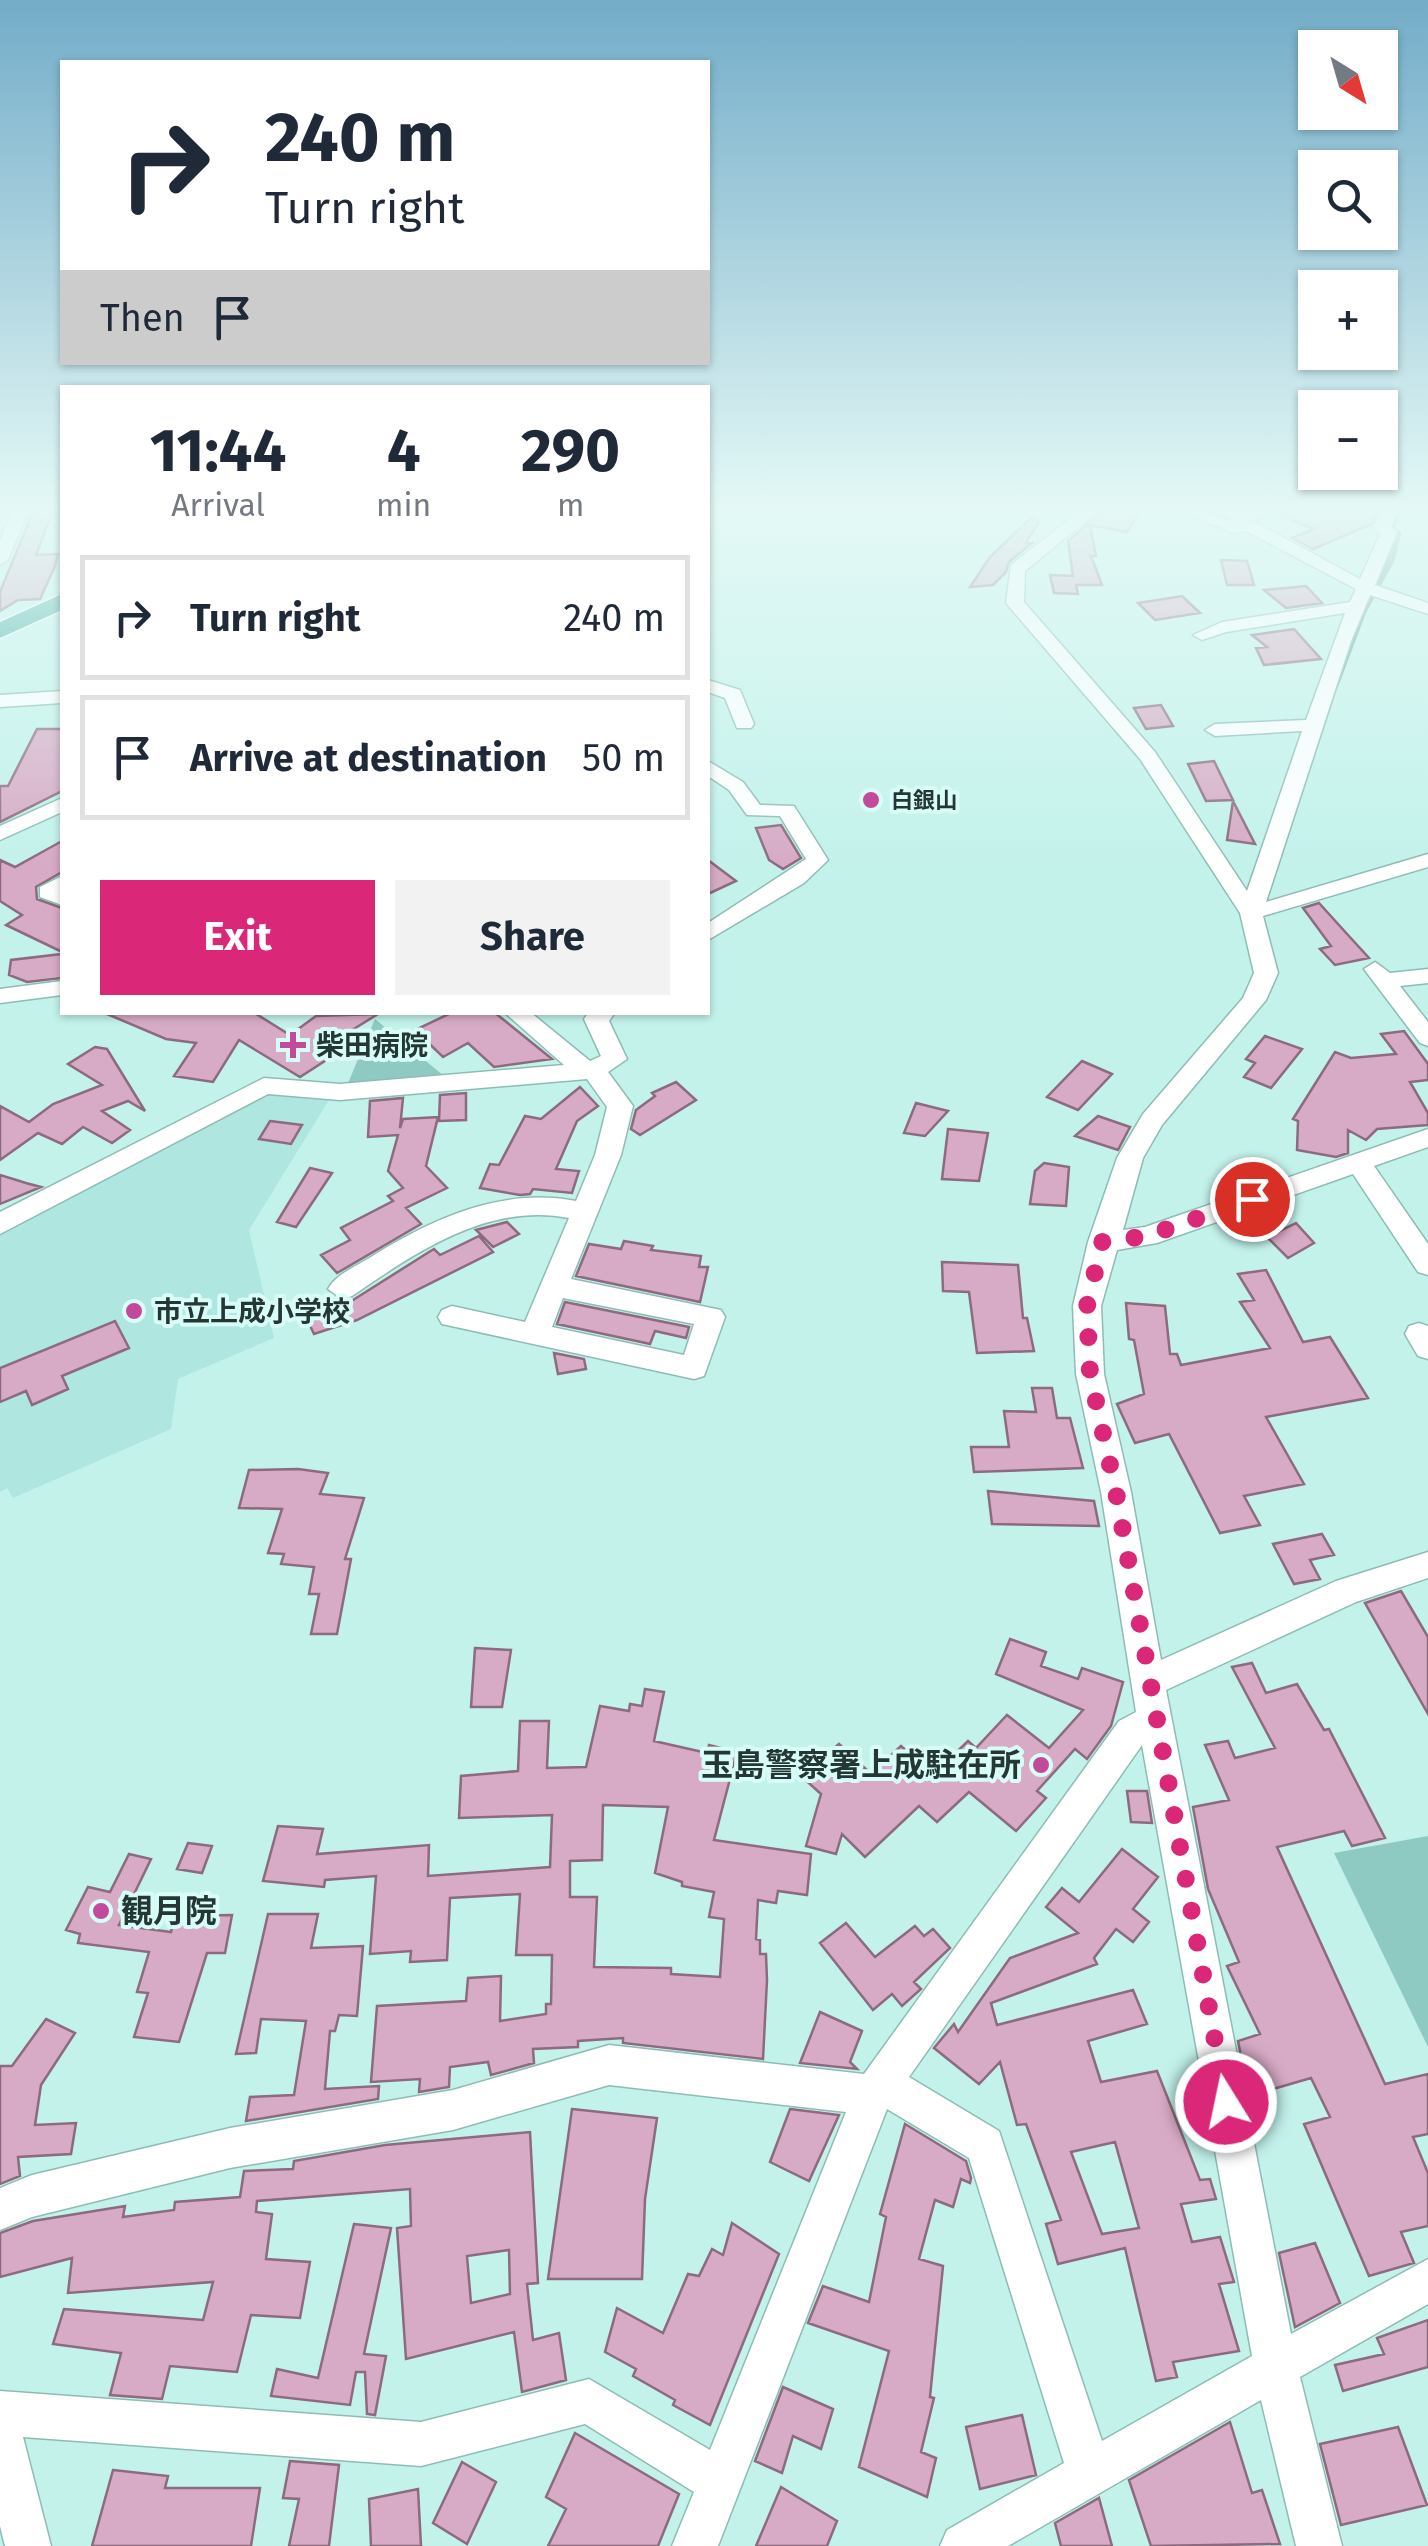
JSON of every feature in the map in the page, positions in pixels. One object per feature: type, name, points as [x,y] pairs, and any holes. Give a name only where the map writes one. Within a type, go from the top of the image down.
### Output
[{"type":"street","points":[[1035,626],[1148,756],[1251,913],[1266,973],[1254,1000],[1152,1120],[1130,1158],[1102,1242],[1087,1306],[1090,1374],[1154,1720],[1276,2369],[1319,2546]]},
{"type":"street","points":[[1202,635],[1227,626]]},
{"type":"street","points":[[1251,913],[1350,626]]},
{"type":"street","points":[[710,687],[733,694],[744,724]]},
{"type":"street","points":[[0,701],[60,698]]},
{"type":"street","points":[[1215,730],[1314,725]]},
{"type":"street","points":[[710,768],[736,786],[754,811],[787,810],[817,860],[802,874],[740,908],[710,931]]},
{"type":"street","points":[[0,834],[60,805]]},
{"type":"street","points":[[1251,913],[1428,860]]},
{"type":"street","points":[[60,884],[48,892],[60,898]]},
{"type":"street","points":[[1428,976],[1379,975],[1428,1038]]},
{"type":"street","points":[[0,996],[60,988]]},
{"type":"street","points":[[519,1015],[586,1071]]},
{"type":"street","points":[[586,1071],[615,1059],[596,1019],[601,1015]]},
{"type":"street","points":[[0,1224],[264,1086],[340,1092],[595,1072],[620,1106],[608,1155],[535,1333]]},
{"type":"street","points":[[1102,1242],[1147,1236],[1428,1138]]},
{"type":"street","points":[[1358,1162],[1428,1265]]},
{"type":"street","points":[[342,1289],[390,1256],[470,1220],[538,1205],[585,1212]]},
{"type":"street","points":[[452,1317],[694,1368],[711,1317],[554,1286]]},
{"type":"street","points":[[1150,1682],[1346,1591],[1425,1574]]},
{"type":"street","points":[[694,2546],[877,2089],[1132,1732],[1154,1720]]},
{"type":"street","points":[[0,2210],[32,2196],[230,2148],[452,2110],[609,2065],[877,2089],[985,2145],[1090,2473]]},
{"type":"street","points":[[964,2546],[1428,2280]]},
{"type":"street","points":[[0,2413],[421,2444],[588,2400],[720,2482]]},
{"type":"street","points":[[0,2434],[28,2546]]},
{"type":"shaded area","points":[[1356,626],[1361,626],[1268,899],[1262,898]]},
{"type":"shaded area","points":[[375,1019],[444,1076],[348,1083]]},
{"type":"shaded area","name":"市立上成小学校","points":[[272,1090],[334,1092],[249,1230],[274,1338],[178,1379],[171,1429],[13,1498],[7,1488],[0,1492],[0,1231]]},
{"type":"shaded area","points":[[1428,1836],[1428,2047],[1334,1853]]},
{"type":"building","points":[[1294,629],[1321,659],[1264,665],[1256,648],[1267,647],[1252,635]]},
{"type":"building","points":[[1161,705],[1173,726],[1146,729],[1134,708]]},
{"type":"building","points":[[37,729],[60,729],[60,792],[0,822],[0,786],[8,786]]},
{"type":"building","points":[[1214,761],[1233,800],[1206,801],[1188,764]]},
{"type":"building","points":[[1233,801],[1255,844],[1227,840]]},
{"type":"building","points":[[781,825],[801,858],[783,869],[769,860],[756,828]]},
{"type":"building","points":[[60,842],[60,873],[36,887],[37,899],[60,907],[60,951],[6,925],[22,915],[0,901],[0,860],[15,867]]},
{"type":"building","points":[[710,862],[736,881],[710,893]]},
{"type":"building","points":[[1319,903],[1369,958],[1335,965],[1320,949],[1331,946],[1303,908]]},
{"type":"building","points":[[60,954],[60,978],[27,982],[9,975],[11,960]]},
{"type":"building","points":[[109,1015],[258,1015],[290,1035],[316,1016],[376,1015],[349,1032],[354,1037],[348,1046],[300,1077],[239,1040],[213,1082],[174,1076],[196,1043],[166,1039]]},
{"type":"building","points":[[447,1015],[498,1015],[552,1059],[494,1067],[468,1043],[443,1057],[415,1030]]},
{"type":"building","points":[[1404,1031],[1428,1064],[1428,1080],[1410,1082],[1428,1113],[1428,1125],[1377,1129],[1366,1140],[1348,1130],[1348,1153],[1336,1157],[1297,1150],[1298,1121],[1293,1119],[1335,1052],[1351,1058],[1396,1054],[1381,1034]]},
{"type":"building","points":[[1265,1036],[1302,1049],[1271,1088],[1244,1077],[1255,1063],[1246,1059]]},
{"type":"building","points":[[95,1047],[107,1049],[145,1111],[128,1101],[102,1111],[130,1130],[112,1143],[83,1127],[62,1144],[38,1133],[0,1160],[0,1106],[29,1122],[53,1104],[102,1085],[68,1064]]},
{"type":"building","points":[[1082,1061],[1112,1074],[1078,1110],[1047,1097]]},
{"type":"building","points":[[676,1082],[696,1100],[640,1135],[631,1129],[636,1110],[655,1096],[652,1093]]},
{"type":"building","points":[[580,1087],[598,1106],[577,1121],[556,1169],[579,1171],[572,1193],[533,1189],[530,1194],[520,1195],[480,1188],[490,1164],[499,1165],[525,1116],[541,1119]]},
{"type":"building","points":[[466,1093],[466,1120],[439,1121],[440,1095]]},
{"type":"building","points":[[403,1098],[400,1128],[403,1119],[438,1117],[426,1166],[447,1188],[406,1208],[421,1224],[337,1273],[321,1255],[350,1240],[341,1228],[393,1201],[388,1196],[403,1188],[388,1171],[398,1135],[368,1137],[370,1101]]},
{"type":"building","points":[[916,1103],[948,1111],[925,1136],[904,1133]]},
{"type":"building","points":[[1098,1116],[1130,1127],[1118,1150],[1075,1136]]},
{"type":"building","points":[[270,1121],[302,1125],[291,1144],[259,1139]]},
{"type":"building","points":[[948,1129],[988,1133],[979,1181],[942,1179]]},
{"type":"building","points":[[1044,1163],[1069,1167],[1066,1206],[1030,1204],[1035,1171]]},
{"type":"building","points":[[310,1168],[332,1173],[296,1227],[277,1222]]},
{"type":"building","points":[[0,1175],[26,1183],[41,1187],[0,1204]]},
{"type":"building","points":[[507,1222],[519,1234],[493,1247],[476,1230]]},
{"type":"building","points":[[1296,1223],[1314,1243],[1288,1258],[1267,1237]]},
{"type":"building","points":[[479,1236],[493,1252],[357,1320],[314,1334],[303,1311],[336,1299],[353,1300],[434,1249],[440,1255]]},
{"type":"building","points":[[624,1241],[653,1246],[651,1250],[701,1256],[699,1267],[708,1267],[700,1302],[576,1276],[589,1244],[621,1249]]},
{"type":"building","points":[[942,1262],[1018,1265],[1023,1318],[1027,1318],[1034,1351],[977,1353],[969,1292],[943,1291]]},
{"type":"building","points":[[1266,1270],[1303,1342],[1330,1337],[1368,1398],[1266,1417],[1304,1484],[1244,1496],[1260,1525],[1220,1533],[1169,1434],[1135,1443],[1117,1404],[1144,1394],[1134,1340],[1129,1339],[1126,1303],[1165,1306],[1170,1354],[1177,1354],[1181,1365],[1270,1348],[1240,1302],[1254,1300],[1238,1274]]},
{"type":"building","points":[[565,1302],[689,1327],[686,1338],[655,1331],[650,1344],[557,1324]]},
{"type":"building","points":[[115,1321],[129,1348],[62,1376],[68,1389],[32,1405],[26,1391],[0,1402],[0,1368]]},
{"type":"building","points":[[554,1353],[584,1359],[586,1369],[558,1374]]},
{"type":"building","points":[[1032,1388],[1052,1388],[1057,1418],[1070,1418],[1083,1468],[974,1472],[971,1447],[1009,1447],[1004,1411],[1036,1412]]},
{"type":"building","points":[[249,1470],[328,1473],[320,1494],[364,1498],[345,1559],[351,1559],[337,1634],[311,1634],[319,1594],[309,1594],[314,1567],[281,1564],[284,1554],[268,1553],[282,1509],[239,1508]]},
{"type":"building","points":[[988,1491],[1094,1501],[1099,1526],[992,1524]]},
{"type":"building","points":[[1322,1534],[1334,1555],[1310,1560],[1320,1579],[1294,1584],[1273,1544]]},
{"type":"building","points":[[1401,1591],[1428,1637],[1428,1714],[1365,1603]]},
{"type":"building","points":[[1010,1639],[1046,1652],[1041,1666],[1078,1679],[1082,1668],[1123,1682],[1111,1726],[1087,1759],[1075,1749],[1037,1791],[1046,1798],[1016,1831],[969,1792],[937,1822],[919,1806],[865,1857],[842,1834],[836,1854],[806,1846],[821,1794],[801,1776],[839,1744],[871,1774],[901,1746],[933,1775],[968,1741],[976,1748],[1007,1715],[1049,1748],[1083,1710],[996,1674]]},
{"type":"building","points":[[475,1648],[511,1650],[502,1707],[471,1707]]},
{"type":"building","points":[[1252,1663],[1266,1693],[1297,1684],[1324,1730],[1329,1729],[1385,1838],[1352,1846],[1344,1831],[1277,1847],[1385,2084],[1428,2074],[1428,2134],[1413,2137],[1428,2173],[1428,2226],[1401,2232],[1414,2263],[1369,2276],[1304,2124],[1330,2117],[1311,2078],[1249,2096],[1238,2041],[1260,2034],[1227,1966],[1239,1962],[1208,1889],[1193,1807],[1229,1800],[1205,1745],[1228,1741],[1235,1758],[1275,1748],[1232,1667]]},
{"type":"building","points":[[645,1689],[664,1692],[654,1741],[707,1753],[709,1745],[737,1752],[714,1840],[811,1854],[807,1895],[778,1891],[776,1903],[758,1900],[756,1939],[760,1940],[760,1954],[766,1954],[767,1980],[763,2059],[623,2043],[623,2038],[578,2041],[578,2047],[533,2049],[534,2063],[491,2075],[488,2062],[450,2067],[449,2087],[419,2092],[420,2079],[371,2082],[377,2006],[466,2001],[468,1978],[501,1976],[500,2021],[546,2014],[546,2004],[551,2004],[552,1955],[516,1955],[520,1894],[450,1898],[447,1960],[410,1962],[411,1951],[370,1954],[376,1876],[325,1880],[324,1887],[263,1881],[278,1826],[323,1829],[317,1854],[429,1845],[428,1876],[550,1867],[552,1815],[459,1818],[461,1776],[518,1771],[520,1721],[549,1721],[547,1768],[586,1767],[600,1706],[629,1711],[630,1704],[642,1706]],"holes":[[[603,1805],[668,1807],[655,1873],[682,1882],[682,1886],[714,1892],[709,1917],[724,1919],[720,1977],[671,1974],[671,1968],[594,1967],[597,1897],[570,1897],[570,1861],[602,1860]]]},
{"type":"building","points":[[1127,1791],[1147,1791],[1152,1823],[1131,1822]]},
{"type":"building","points":[[188,1843],[212,1846],[202,1873],[177,1869]]},
{"type":"building","points":[[1122,1849],[1158,1877],[1133,1909],[1149,1922],[1133,1942],[1116,1929],[1094,1958],[1097,1964],[991,2003],[997,2025],[1133,1990],[1147,2024],[1088,2041],[1101,2082],[1157,2071],[1200,2180],[1210,2179],[1216,2199],[1181,2204],[1192,2242],[1220,2237],[1234,2282],[1219,2284],[1239,2351],[1173,2362],[1177,2377],[1156,2381],[1125,2248],[1058,2264],[1046,2224],[1061,2220],[1026,2124],[1017,2125],[1000,2062],[979,2084],[934,2048],[954,2024],[958,2032],[1010,1958],[1078,1933],[1046,1907],[1062,1888],[1079,1902]],"holes":[[[1115,2142],[1139,2228],[1102,2234],[1071,2152]]]},
{"type":"building","points":[[129,1854],[151,1859],[119,1925],[171,1932],[174,1916],[232,1915],[225,1953],[207,1953],[179,2042],[134,2037],[148,1993],[137,1992],[149,1952],[78,1943],[80,1934],[66,1930],[88,1887],[110,1892]]},
{"type":"building","points":[[268,1914],[318,1914],[311,1948],[363,1946],[357,2016],[339,2015],[335,2031],[330,2031],[325,2089],[379,2086],[378,2099],[246,2121],[250,2097],[294,2095],[306,2021],[261,2019],[256,2053],[236,2054]]},
{"type":"building","points":[[846,1923],[875,1957],[915,1926],[924,1936],[933,1929],[950,1948],[914,1982],[921,1989],[902,2006],[892,1994],[873,2010],[820,1943]]},
{"type":"building","points":[[820,2012],[862,2031],[850,2062],[857,2069],[800,2063]]},
{"type":"building","points":[[46,2019],[75,2033],[41,2085],[35,2125],[76,2123],[71,2154],[18,2157],[20,2176],[0,2184],[0,2066],[12,2066]]},
{"type":"building","points":[[572,2109],[657,2118],[645,2199],[642,2279],[548,2279]]},
{"type":"building","points":[[790,2109],[839,2115],[809,2181],[770,2162]]},
{"type":"building","points":[[905,2124],[966,2161],[971,2178],[970,2183],[961,2179],[953,2207],[935,2200],[919,2259],[943,2266],[930,2397],[934,2398],[921,2452],[936,2458],[927,2497],[859,2467],[889,2351],[808,2323],[823,2286],[869,2302],[886,2217],[880,2214]]},
{"type":"building","points":[[530,2132],[538,2283],[527,2284],[533,2340],[559,2333],[566,2380],[522,2392],[514,2332],[406,2359],[397,2228],[411,2226],[410,2189],[257,2201],[256,2212],[272,2214],[266,2259],[310,2262],[300,2318],[251,2315],[237,2372],[170,2366],[162,2399],[110,2395],[121,2353],[53,2344],[64,2309],[203,2320],[213,2282],[68,2293],[72,2258],[0,2277],[0,2233],[33,2221],[125,2206],[123,2217],[174,2210],[175,2202],[240,2197],[244,2171],[293,2169],[294,2161],[385,2145]],"holes":[[[509,2250],[510,2294],[471,2303],[467,2256]]]},
{"type":"building","points":[[732,2223],[779,2254],[710,2425],[673,2405],[675,2400],[633,2376],[636,2369],[605,2352],[617,2308],[663,2333],[688,2274],[699,2276],[712,2249],[723,2255]]},
{"type":"building","points":[[354,2224],[391,2228],[364,2354],[386,2356],[375,2415],[367,2414],[365,2372],[356,2372],[350,2405],[271,2396],[277,2369],[318,2378]]},
{"type":"building","points":[[1315,2243],[1340,2303],[1295,2327],[1279,2253]]},
{"type":"building","points":[[1428,2320],[1428,2367],[1343,2391],[1335,2365],[1384,2354],[1377,2338]]},
{"type":"building","points":[[783,2387],[833,2409],[821,2449],[793,2436],[782,2473],[755,2461]]},
{"type":"building","points":[[1022,2415],[1036,2475],[980,2489],[966,2427]]},
{"type":"building","points":[[1230,2422],[1252,2493],[1262,2490],[1280,2544],[1151,2546],[1129,2480]]},
{"type":"building","points":[[1398,2427],[1427,2505],[1341,2525],[1320,2444]]},
{"type":"building","points":[[575,2433],[679,2494],[658,2546],[548,2546],[566,2509],[546,2497]]},
{"type":"building","points":[[290,2461],[339,2465],[329,2546],[289,2546],[299,2499],[283,2498]]},
{"type":"building","points":[[462,2462],[496,2482],[467,2544],[433,2523]]},
{"type":"building","points":[[113,2470],[168,2476],[165,2488],[260,2488],[251,2546],[92,2546]]},
{"type":"building","points":[[781,2487],[837,2521],[827,2546],[756,2546]]},
{"type":"building","points":[[418,2489],[421,2546],[371,2546],[369,2499]]},
{"type":"building","points":[[1099,2498],[1112,2546],[1061,2546],[1055,2523]]},
{"type":"place","name":"白銀山","points":[[871,800]]},
{"type":"place","name":"柴田病院","points":[[293,1045]]},
{"type":"place","name":"市立上成小学校","points":[[134,1311]]},
{"type":"place","name":"玉島警察署上成駐在所","points":[[1041,1765]]},
{"type":"place","name":"観月院","points":[[101,1911]]},
{"type":"route","points":[[1226,2102],[1154,1720],[1116,1492],[1090,1374],[1087,1306],[1102,1242],[1147,1236],[1252,1199]]}]
